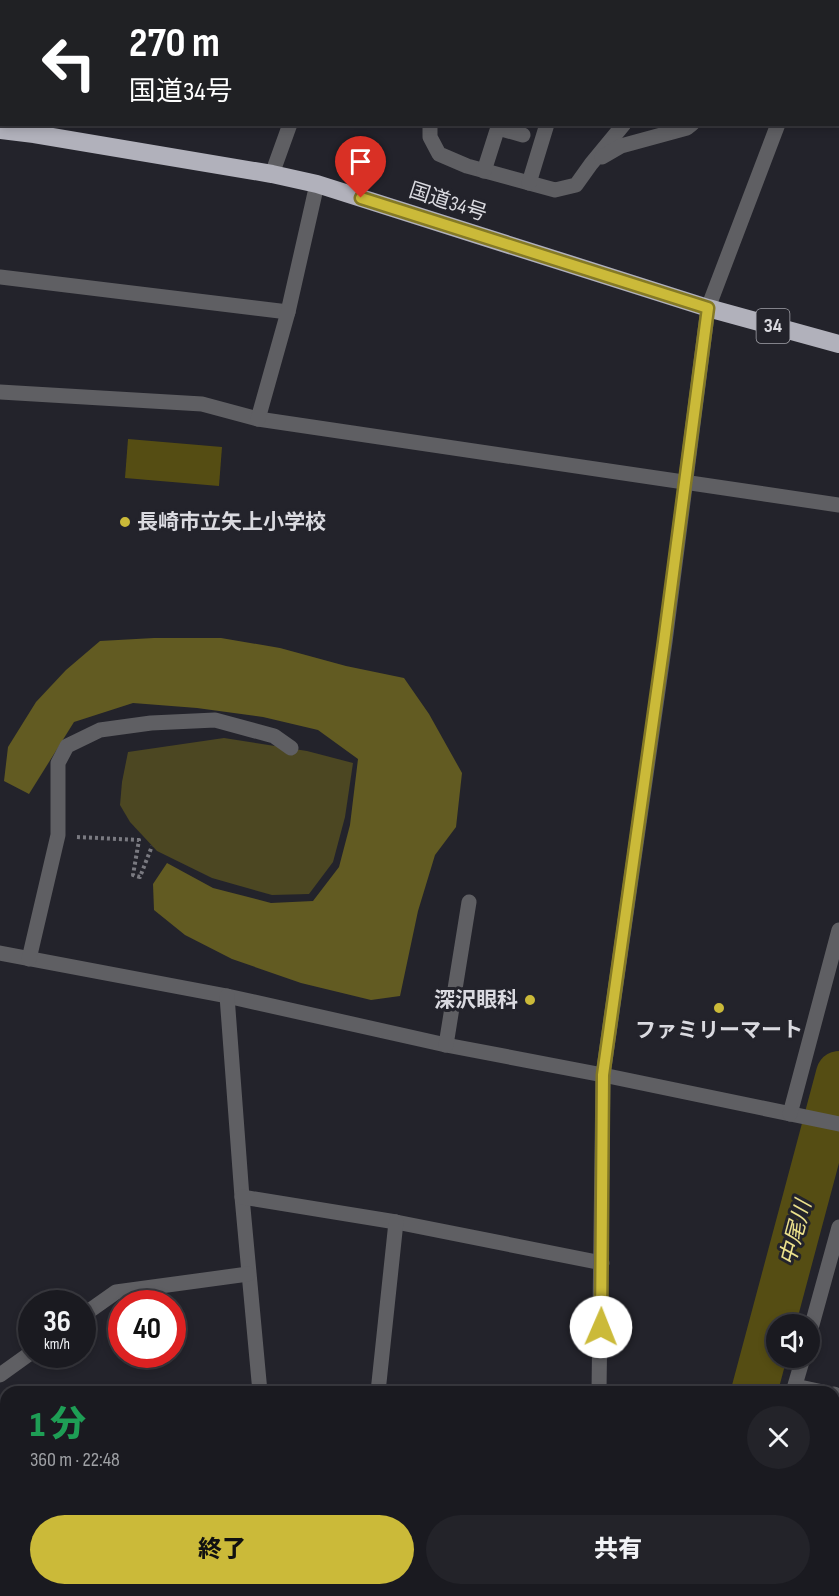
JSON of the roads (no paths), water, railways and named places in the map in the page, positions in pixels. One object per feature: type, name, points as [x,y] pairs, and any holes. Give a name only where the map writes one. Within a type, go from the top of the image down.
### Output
[{"type":"highway","name":"国道34号","points":[[0,130],[272,174],[317,184],[708,308],[839,344]]},
{"type":"street","points":[[272,174],[289,126]]},
{"type":"street","points":[[430,126],[430,137],[439,154],[466,166],[555,190],[576,185],[622,126]]},
{"type":"street","points":[[484,171],[498,126],[523,135]]},
{"type":"street","points":[[529,183],[547,126]]},
{"type":"street","points":[[591,164],[621,146],[690,126]]},
{"type":"street","points":[[599,1386],[603,1075],[708,308],[777,126]]},
{"type":"street","points":[[258,418],[288,312],[317,184]]},
{"type":"street","points":[[0,277],[288,312]]},
{"type":"street","points":[[0,392],[202,404],[258,418],[839,505]]},
{"type":"street","points":[[29,958],[58,836],[58,763],[67,746],[100,730],[151,723],[215,720],[274,736],[291,748]]},
{"type":"street","points":[[446,1045],[469,902]]},
{"type":"street","points":[[795,1115],[839,930]]},
{"type":"street","points":[[0,953],[227,996],[446,1045],[839,1124]]},
{"type":"street","points":[[227,996],[248,1274],[259,1386]]},
{"type":"street","points":[[242,1197],[396,1222],[602,1263]]},
{"type":"street","points":[[379,1386],[396,1222]]},
{"type":"street","points":[[815,1314],[839,1227]]},
{"type":"street","points":[[96,1306],[116,1292],[248,1274]]},
{"type":"street","points":[[0,1375],[18,1362]]},
{"type":"street","points":[[795,1386],[800,1368]]},
{"type":"street","points":[[0,1451],[0,1467]]},
{"type":"waterway","name":"中尾川","points":[[756,1386],[839,1074]]},
{"type":"place","name":"長崎市立矢上小学校","points":[[125,522]]},
{"type":"place","name":"深沢眼科","points":[[530,1000]]},
{"type":"place","name":"ファミリーマート","points":[[719,1008]]}]
